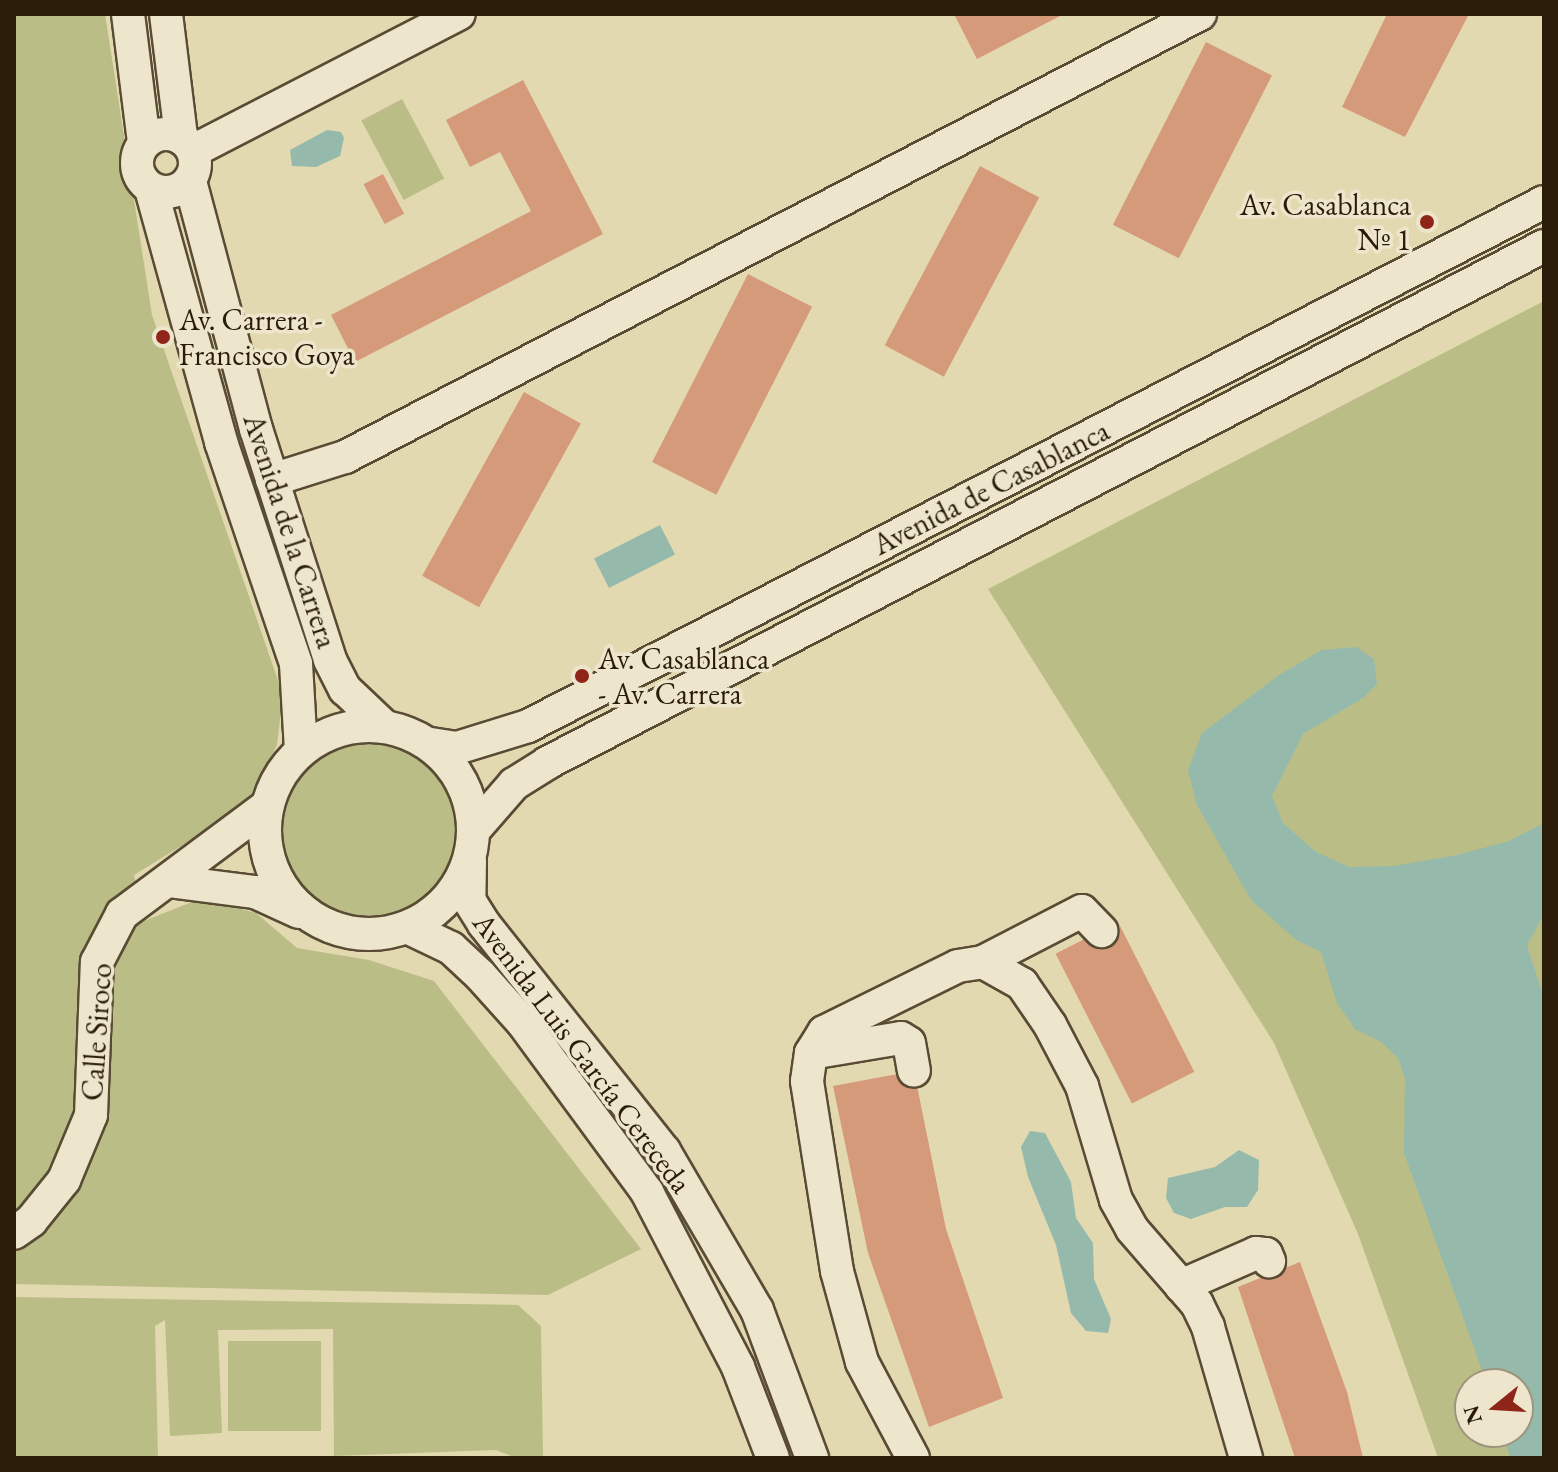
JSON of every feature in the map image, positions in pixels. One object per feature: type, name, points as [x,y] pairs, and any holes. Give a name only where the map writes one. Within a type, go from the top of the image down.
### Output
[{"type":"street","name":"Avenida de la Carrera","points":[[128,14],[144,143],[137,167],[151,189],[221,442],[296,664],[301,750]]},
{"type":"street","name":"Avenida de la Carrera","points":[[166,14],[188,156],[272,480],[330,660],[345,689],[383,725]]},
{"type":"street","points":[[151,189],[178,190],[188,156],[459,14]]},
{"type":"street","points":[[272,480],[345,457],[1200,14]]},
{"type":"street","points":[[144,143],[155,135],[188,156]]},
{"type":"street","name":"Avenida de Casablanca","points":[[431,744],[457,748],[528,726],[1544,202]]},
{"type":"street","name":"Avenida de Casablanca","points":[[472,846],[514,784],[547,763],[1544,246]]},
{"type":"street","points":[[168,881],[255,892],[309,916],[348,933],[379,935],[409,928],[435,912],[457,889],[472,846],[469,797],[454,768],[431,744],[383,725],[354,725],[326,734],[301,750],[267,806],[265,837],[271,868],[286,895],[309,916]]},
{"type":"street","name":"Calle Siroco","points":[[14,1233],[31,1221],[64,1180],[91,1115],[97,962],[122,914],[267,806]]},
{"type":"street","name":"Avenida Luis García Cereceda","points":[[472,846],[469,900],[664,1151],[757,1310],[812,1458]]},
{"type":"street","points":[[913,1458],[862,1362],[837,1271],[807,1081],[811,1053],[824,1032],[958,966],[983,962],[1082,911],[1101,931]]},
{"type":"street","name":"Avenida Luis García Cereceda","points":[[409,928],[451,948],[480,975],[523,1023],[647,1192],[738,1367],[773,1458]]},
{"type":"street","points":[[983,962],[1022,984],[1050,1025],[1082,1086],[1116,1200],[1132,1229],[1181,1286],[1208,1327],[1246,1458]]},
{"type":"street","points":[[811,1053],[901,1038],[909,1043],[914,1071]]},
{"type":"street","points":[[1181,1286],[1256,1253],[1266,1254],[1269,1261]]},
{"type":"green space","points":[[14,14],[105,14],[152,315],[283,695],[277,745],[248,805],[134,875],[144,921],[202,898],[256,913],[297,948],[369,960],[434,981],[641,1249],[548,1295],[14,1284]]},
{"type":"green space","points":[[402,99],[444,178],[404,200],[361,121]]},
{"type":"green space","points":[[1544,301],[1544,1458],[1438,1458],[1358,1234],[1274,1043],[988,589]]},
{"type":"green space","points":[[370,739],[404,746],[433,765],[452,794],[459,828],[452,862],[433,891],[404,910],[370,917],[336,910],[307,891],[288,862],[281,828],[288,794],[307,765],[336,746]]},
{"type":"green space","points":[[14,1297],[518,1305],[541,1326],[543,1458],[516,1458],[496,1450],[334,1456],[333,1329],[218,1330],[222,1433],[170,1436],[165,1320],[155,1326],[158,1458],[14,1458]]},
{"type":"green space","points":[[228,1341],[321,1341],[321,1431],[228,1431]]},
{"type":"shaded area","points":[[327,130],[341,132],[344,138],[340,156],[316,167],[292,166],[290,150]]},
{"type":"shaded area","points":[[660,525],[675,554],[609,588],[594,559]]},
{"type":"shaded area","points":[[1356,647],[1374,659],[1377,684],[1363,698],[1303,734],[1272,796],[1283,823],[1316,852],[1349,867],[1394,866],[1457,855],[1509,841],[1544,823],[1544,914],[1527,945],[1544,999],[1544,1458],[1510,1458],[1507,1448],[1534,1448],[1534,1368],[1481,1368],[1404,1153],[1405,1079],[1398,1058],[1381,1042],[1355,1029],[1337,1003],[1321,952],[1296,940],[1251,900],[1197,805],[1188,770],[1202,733],[1279,675],[1322,650]]},
{"type":"shaded area","points":[[1030,1131],[1045,1133],[1071,1182],[1076,1218],[1093,1243],[1094,1279],[1111,1319],[1108,1333],[1086,1331],[1071,1313],[1056,1245],[1028,1177],[1021,1147]]},
{"type":"shaded area","points":[[1239,1150],[1259,1160],[1258,1190],[1247,1207],[1225,1207],[1191,1219],[1174,1213],[1166,1198],[1168,1178],[1215,1167]]},
{"type":"building","points":[[954,14],[1064,14],[977,59]]},
{"type":"building","points":[[1387,14],[1469,14],[1405,137],[1342,107]]},
{"type":"building","points":[[1206,42],[1272,76],[1179,258],[1113,225]]},
{"type":"building","points":[[523,80],[603,234],[355,362],[331,315],[531,211],[500,152],[470,167],[446,120]]},
{"type":"building","points":[[980,166],[1039,197],[944,377],[885,345]]},
{"type":"building","points":[[383,174],[404,214],[385,224],[364,184]]},
{"type":"building","points":[[748,274],[812,307],[716,495],[652,462]]},
{"type":"building","points":[[524,392],[581,424],[479,607],[422,576]]},
{"type":"building","points":[[1118,922],[1194,1072],[1132,1103],[1056,954]]},
{"type":"building","points":[[914,1071],[946,1229],[1003,1398],[929,1427],[868,1253],[833,1086]]},
{"type":"building","points":[[1300,1262],[1347,1392],[1363,1458],[1295,1458],[1238,1287]]},
{"type":"place","name":"Av. Casablanca Nº 1","points":[[1427,222]]},
{"type":"place","name":"Av. Carrera - Francisco Goya","points":[[163,337]]},
{"type":"place","name":"Av. Casablanca - Av. Carrera","points":[[582,676]]}]
